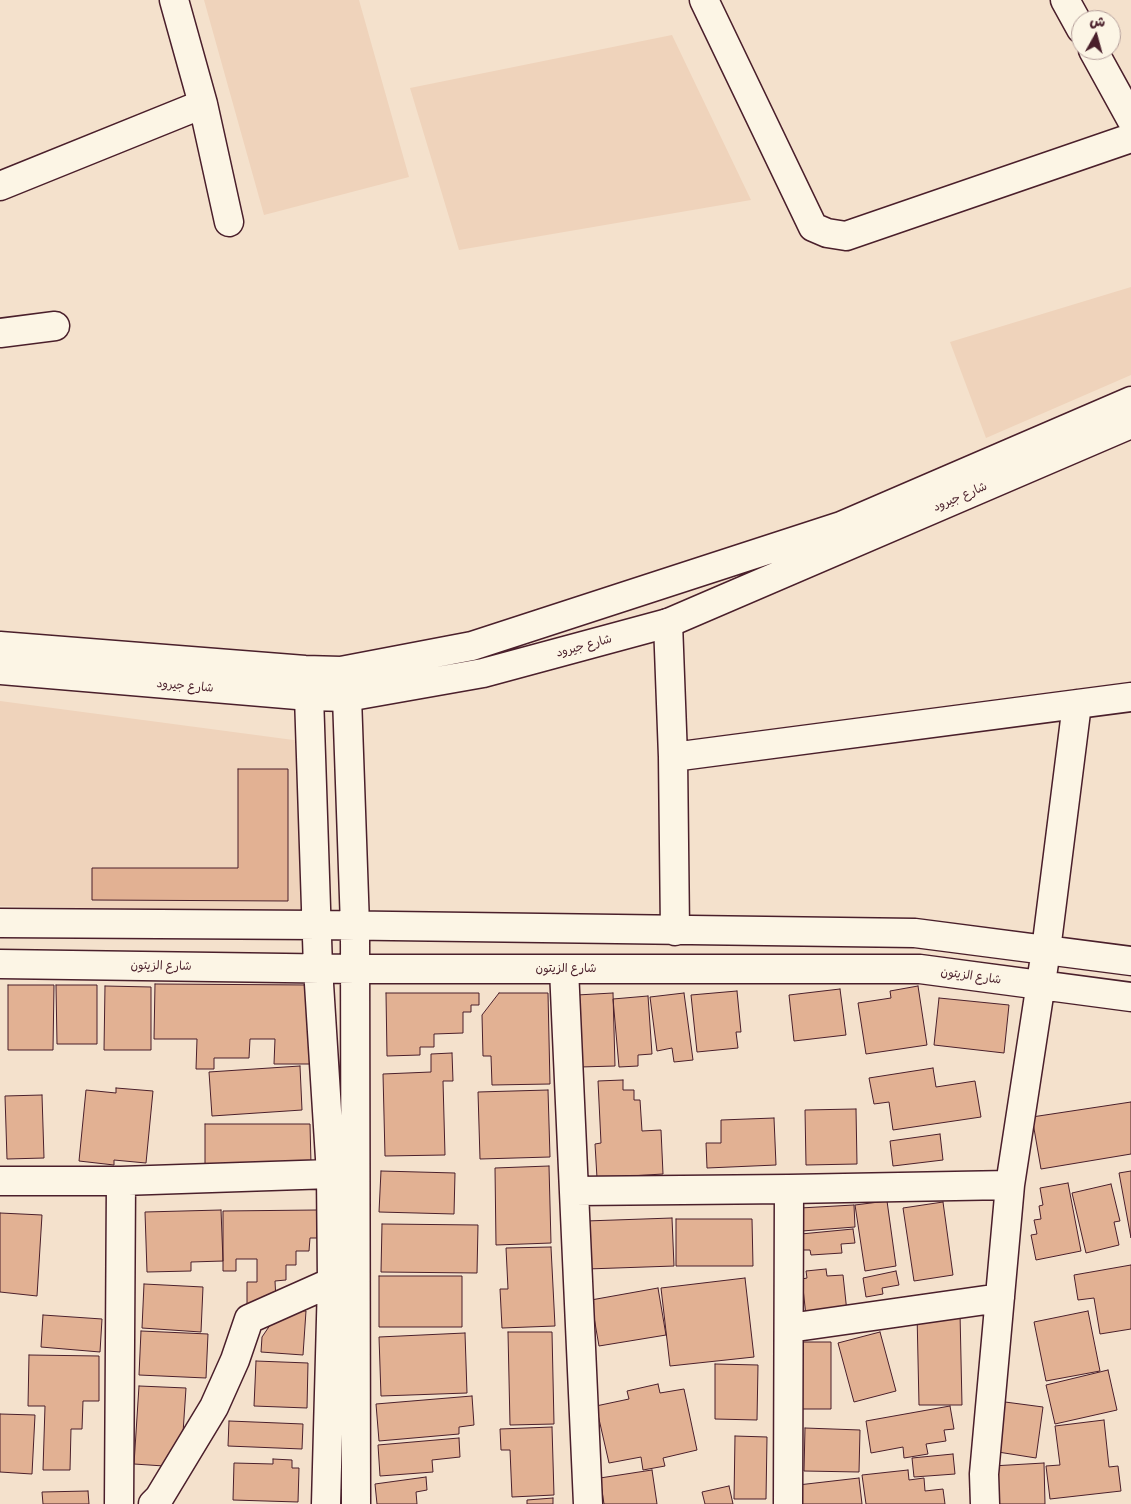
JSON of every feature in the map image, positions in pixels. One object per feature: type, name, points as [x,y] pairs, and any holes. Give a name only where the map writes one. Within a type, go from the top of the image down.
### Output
[{"type":"street","points":[[174,0],[203,104],[229,222]]},
{"type":"street","points":[[704,0],[813,227],[827,233],[846,236],[1131,138]]},
{"type":"street","points":[[1099,60],[1131,118]]},
{"type":"street","points":[[0,186],[203,104]]},
{"type":"street","points":[[0,333],[55,326]]},
{"type":"street","name":"شارع جيرود","points":[[0,670],[307,683],[341,671],[472,646],[842,526],[1131,401]]},
{"type":"street","name":"شارع جيرود","points":[[0,646],[307,683],[347,697],[483,673],[668,623],[1131,424]]},
{"type":"street","points":[[668,623],[673,757],[676,931]]},
{"type":"street","points":[[341,671],[347,697],[355,926],[356,1504]]},
{"type":"street","points":[[307,683],[318,925],[318,968],[331,1174],[332,1282],[326,1504]]},
{"type":"street","points":[[673,757],[1131,697]]},
{"type":"street","points":[[985,1504],[984,1474],[1010,1185],[1046,950],[1077,704]]},
{"type":"street","points":[[0,923],[915,933],[1131,961]]},
{"type":"street","name":"شارع الزيتون","points":[[0,964],[318,968],[920,969],[1131,997]]},
{"type":"street","points":[[564,969],[588,1504]]},
{"type":"street","points":[[0,1181],[121,1181],[331,1174]]},
{"type":"street","points":[[119,1504],[121,1181]]},
{"type":"street","points":[[575,1191],[789,1190],[1010,1185]]},
{"type":"street","points":[[788,1504],[789,1190]]},
{"type":"street","points":[[153,1504],[159,1498],[214,1407],[235,1360],[249,1319],[332,1282]]},
{"type":"street","points":[[789,1328],[1000,1298]]},
{"type":"shaded area","points":[[204,0],[359,0],[409,177],[264,215]]},
{"type":"shaded area","points":[[672,35],[751,200],[459,250],[410,88]]},
{"type":"shaded area","points":[[1131,287],[1131,375],[986,438],[950,342]]},
{"type":"shaded area","points":[[0,701],[301,741],[309,913],[0,906]]},
{"type":"building","points":[[238,769],[288,769],[288,901],[92,900],[92,868],[238,868]]},
{"type":"building","points":[[155,984],[310,985],[310,1064],[274,1064],[275,1039],[250,1039],[249,1058],[214,1058],[214,1069],[196,1069],[197,1039],[154,1039]]},
{"type":"building","points":[[8,985],[54,985],[53,1050],[8,1050]]},
{"type":"building","points":[[56,985],[97,985],[97,1044],[57,1044]]},
{"type":"building","points":[[105,986],[151,987],[151,1050],[104,1050]]},
{"type":"building","points":[[918,986],[927,1045],[866,1054],[858,1003],[891,998],[890,991]]},
{"type":"building","points":[[840,989],[846,1035],[794,1041],[789,995]]},
{"type":"building","points":[[737,991],[741,1032],[736,1032],[738,1048],[697,1052],[691,995]]},
{"type":"building","points":[[386,993],[479,993],[479,1005],[471,1005],[471,1012],[463,1012],[463,1033],[434,1034],[434,1047],[420,1047],[420,1055],[387,1056]]},
{"type":"building","points":[[499,993],[548,993],[550,1084],[492,1085],[491,1056],[483,1056],[482,1015]]},
{"type":"building","points":[[613,993],[615,1066],[580,1067],[577,995]]},
{"type":"building","points":[[684,993],[693,1060],[674,1062],[672,1048],[657,1051],[650,997]]},
{"type":"building","points":[[648,996],[652,1054],[638,1055],[638,1066],[619,1067],[613,999]]},
{"type":"building","points":[[939,998],[1009,1005],[1004,1053],[934,1045]]},
{"type":"building","points":[[452,1053],[453,1081],[443,1081],[445,1155],[385,1156],[383,1074],[431,1072],[431,1054]]},
{"type":"building","points":[[300,1066],[302,1110],[212,1116],[209,1072]]},
{"type":"building","points":[[933,1068],[936,1087],[975,1081],[981,1117],[893,1130],[889,1102],[874,1104],[869,1078]]},
{"type":"building","points":[[623,1080],[623,1090],[634,1090],[634,1100],[640,1100],[642,1131],[661,1130],[663,1174],[597,1178],[595,1144],[601,1143],[598,1081]]},
{"type":"building","points":[[116,1088],[153,1091],[146,1163],[114,1160],[114,1165],[79,1161],[86,1090],[116,1093]]},
{"type":"building","points":[[548,1090],[550,1157],[480,1159],[478,1092]]},
{"type":"building","points":[[42,1095],[44,1158],[7,1159],[5,1096]]},
{"type":"building","points":[[1131,1102],[1131,1154],[1041,1169],[1032,1117]]},
{"type":"building","points":[[856,1109],[857,1164],[806,1165],[805,1110]]},
{"type":"building","points":[[774,1118],[776,1165],[707,1168],[706,1143],[721,1143],[721,1120]]},
{"type":"building","points":[[205,1124],[310,1124],[311,1164],[205,1165]]},
{"type":"building","points":[[940,1134],[943,1160],[893,1166],[890,1141]]},
{"type":"building","points":[[549,1166],[551,1243],[496,1245],[495,1168]]},
{"type":"building","points":[[381,1171],[455,1173],[454,1214],[379,1212]]},
{"type":"building","points":[[1131,1171],[1131,1238],[1119,1173]]},
{"type":"building","points":[[1068,1183],[1081,1251],[1036,1260],[1031,1235],[1037,1234],[1034,1220],[1041,1219],[1039,1206],[1043,1205],[1040,1188]]},
{"type":"building","points":[[1111,1184],[1120,1221],[1114,1222],[1119,1245],[1086,1253],[1072,1193]]},
{"type":"building","points":[[887,1201],[896,1266],[865,1271],[855,1205]]},
{"type":"building","points":[[943,1202],[953,1275],[914,1281],[903,1208]]},
{"type":"building","points":[[854,1205],[855,1227],[802,1231],[800,1208]]},
{"type":"building","points":[[221,1210],[223,1261],[191,1262],[191,1271],[147,1272],[145,1212]]},
{"type":"building","points":[[317,1210],[317,1238],[310,1238],[309,1251],[296,1251],[296,1265],[286,1265],[286,1280],[275,1281],[276,1301],[247,1309],[247,1282],[257,1282],[257,1259],[236,1259],[236,1271],[223,1271],[223,1211]]},
{"type":"building","points":[[0,1213],[42,1215],[37,1296],[0,1292]]},
{"type":"building","points":[[672,1218],[674,1266],[587,1269],[586,1221]]},
{"type":"building","points":[[676,1219],[752,1219],[753,1266],[676,1266]]},
{"type":"building","points":[[382,1224],[478,1225],[477,1273],[381,1272]]},
{"type":"building","points":[[853,1229],[855,1243],[841,1244],[842,1253],[811,1255],[810,1250],[803,1250],[801,1234]]},
{"type":"building","points":[[551,1247],[555,1326],[502,1328],[500,1289],[508,1289],[506,1248]]},
{"type":"building","points":[[1131,1265],[1131,1329],[1100,1334],[1094,1298],[1078,1300],[1074,1275]]},
{"type":"building","points":[[826,1269],[827,1276],[843,1275],[847,1312],[806,1316],[802,1279],[807,1278],[806,1271]]},
{"type":"building","points":[[896,1271],[899,1285],[882,1288],[883,1294],[866,1297],[863,1278]]},
{"type":"building","points":[[379,1276],[462,1276],[462,1327],[379,1327]]},
{"type":"building","points":[[745,1278],[754,1357],[670,1366],[661,1288]]},
{"type":"building","points":[[144,1284],[203,1287],[201,1332],[142,1328]]},
{"type":"building","points":[[658,1288],[666,1335],[599,1346],[591,1300]]},
{"type":"building","points":[[281,1309],[306,1311],[303,1355],[261,1352],[262,1337]]},
{"type":"building","points":[[1088,1311],[1100,1371],[1046,1381],[1034,1322]]},
{"type":"building","points":[[917,1313],[960,1313],[962,1405],[919,1405]]},
{"type":"building","points":[[43,1315],[102,1319],[100,1352],[41,1347]]},
{"type":"building","points":[[141,1331],[208,1334],[206,1378],[139,1375]]},
{"type":"building","points":[[508,1332],[552,1332],[554,1424],[510,1425]]},
{"type":"building","points":[[880,1332],[896,1391],[854,1402],[838,1343]]},
{"type":"building","points":[[465,1333],[467,1393],[381,1396],[379,1337]]},
{"type":"building","points":[[794,1342],[831,1342],[831,1409],[795,1409]]},
{"type":"building","points":[[29,1355],[99,1356],[99,1401],[83,1401],[82,1429],[71,1429],[70,1470],[43,1470],[45,1406],[28,1406]]},
{"type":"building","points":[[256,1361],[308,1363],[307,1408],[254,1406]]},
{"type":"building","points":[[715,1364],[758,1365],[757,1420],[715,1419]]},
{"type":"building","points":[[1108,1370],[1117,1410],[1055,1424],[1046,1385]]},
{"type":"building","points":[[658,1384],[660,1393],[684,1389],[697,1450],[663,1458],[665,1466],[643,1470],[641,1457],[609,1463],[596,1406],[629,1399],[627,1391]]},
{"type":"building","points":[[139,1386],[186,1388],[183,1433],[164,1466],[134,1464]]},
{"type":"building","points":[[472,1396],[474,1425],[459,1427],[459,1434],[379,1441],[376,1404]]},
{"type":"building","points":[[1005,1402],[1043,1407],[1036,1458],[998,1452]]},
{"type":"building","points":[[950,1406],[954,1429],[944,1430],[946,1441],[926,1444],[928,1454],[904,1458],[903,1447],[871,1453],[866,1421]]},
{"type":"building","points":[[0,1414],[35,1415],[32,1474],[0,1472]]},
{"type":"building","points":[[1104,1420],[1109,1467],[1118,1466],[1121,1491],[1050,1499],[1046,1466],[1060,1465],[1055,1426]]},
{"type":"building","points":[[229,1421],[303,1424],[302,1449],[228,1446]]},
{"type":"building","points":[[552,1427],[554,1495],[512,1497],[510,1450],[501,1450],[500,1429]]},
{"type":"building","points":[[805,1428],[860,1430],[859,1472],[804,1471]]},
{"type":"building","points":[[735,1436],[767,1437],[766,1499],[734,1499]]},
{"type":"building","points":[[459,1438],[460,1457],[432,1460],[433,1472],[380,1476],[378,1445]]},
{"type":"building","points":[[953,1454],[955,1474],[914,1477],[912,1458]]},
{"type":"building","points":[[273,1459],[292,1460],[292,1468],[299,1468],[298,1502],[233,1500],[234,1463],[273,1464]]},
{"type":"building","points":[[1044,1463],[1045,1504],[994,1504],[992,1466]]},
{"type":"building","points":[[652,1470],[657,1504],[604,1504],[600,1478]]},
{"type":"building","points":[[908,1470],[909,1480],[924,1478],[925,1491],[943,1489],[945,1504],[866,1504],[862,1475]]},
{"type":"building","points":[[426,1477],[427,1490],[416,1492],[417,1504],[377,1504],[375,1484]]},
{"type":"building","points":[[859,1478],[862,1504],[801,1504],[798,1485]]},
{"type":"building","points":[[729,1486],[733,1504],[705,1504],[702,1492]]},
{"type":"building","points":[[88,1491],[89,1504],[43,1504],[42,1492]]},
{"type":"building","points":[[553,1498],[553,1504],[527,1504],[527,1500]]}]
